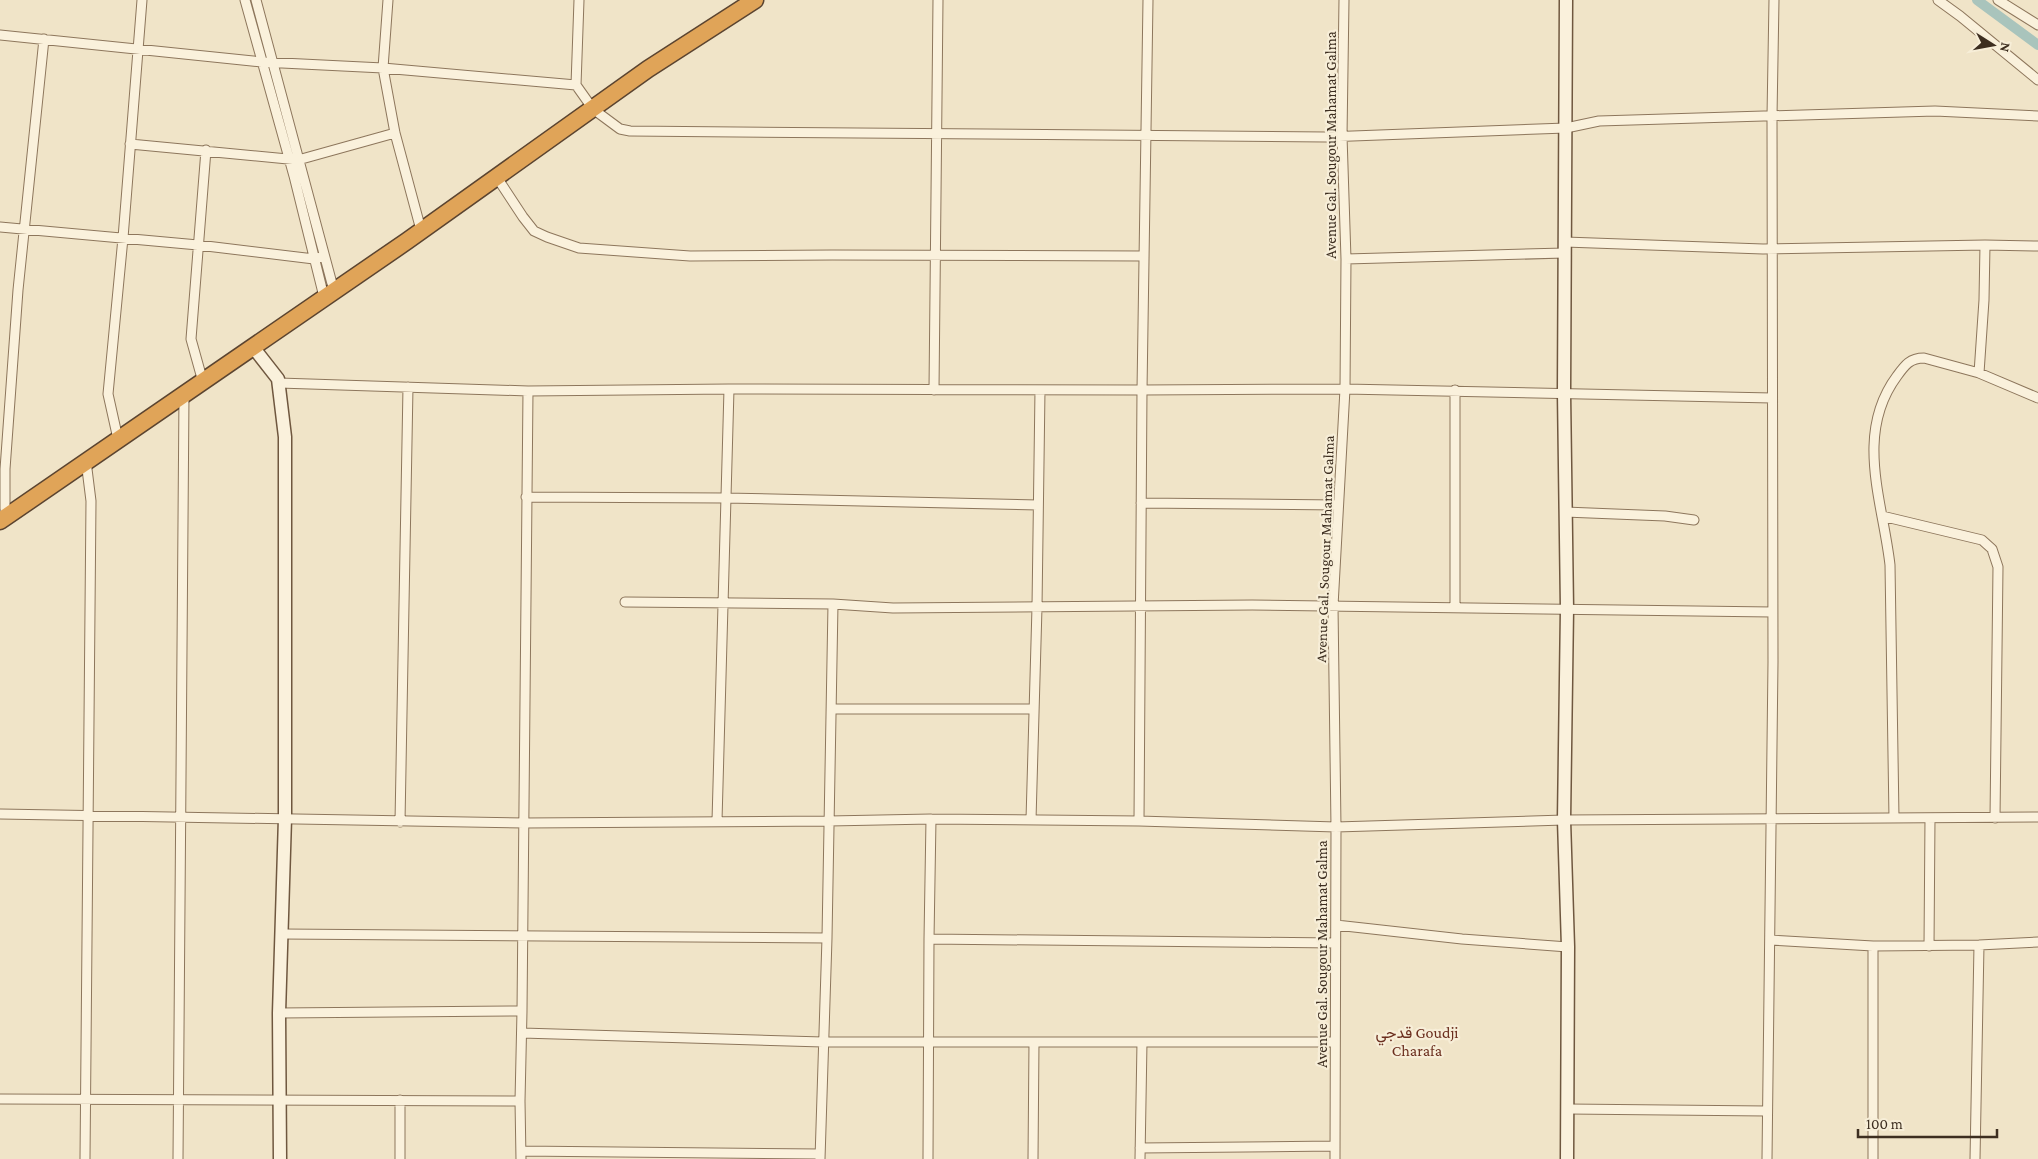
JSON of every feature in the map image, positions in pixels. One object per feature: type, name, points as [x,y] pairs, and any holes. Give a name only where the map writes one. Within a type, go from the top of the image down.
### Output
[{"type":"highway","points":[[2,519],[203,382],[648,69],[755,0]]},
{"type":"main road","points":[[1566,0],[1564,820],[1568,947],[1567,1159]]},
{"type":"main road","points":[[253,347],[273,371],[279,383],[285,437],[285,818],[279,1013],[280,1159]]},
{"type":"street","points":[[118,439],[108,394],[123,238],[142,0]]},
{"type":"street","points":[[246,0],[262,62],[324,256],[329,294]]},
{"type":"street","points":[[256,0],[273,62],[314,259],[329,294]]},
{"type":"street","points":[[388,0],[383,68],[395,133],[421,230]]},
{"type":"street","points":[[578,0],[576,85],[593,109],[620,129],[630,131],[1342,136],[1566,128],[1599,121],[1935,111],[2038,116]]},
{"type":"street","points":[[934,390],[938,0]]},
{"type":"street","points":[[1139,821],[1142,390],[1148,0]]},
{"type":"street","name":"Avenue Gal. Sougour Mahamat Galma","points":[[1335,1159],[1336,827],[1333,606],[1345,389],[1346,259],[1342,136],[1344,0]]},
{"type":"street","points":[[1767,1159],[1766,1111],[1771,819],[1772,116],[1774,0]]},
{"type":"street","points":[[1938,0],[2038,80]]},
{"type":"street","points":[[1998,0],[2038,25]]},
{"type":"street","points":[[0,35],[262,62],[383,68],[576,85]]},
{"type":"street","points":[[2,519],[24,229],[44,39]]},
{"type":"street","points":[[130,144],[294,160],[395,133]]},
{"type":"street","points":[[203,382],[191,339],[206,150]]},
{"type":"street","points":[[496,176],[523,218],[534,231],[547,238],[579,248],[690,256],[1144,256]]},
{"type":"street","points":[[0,227],[198,245],[314,259],[324,256]]},
{"type":"street","points":[[1979,373],[1984,300],[1985,245]]},
{"type":"street","points":[[1346,259],[1565,248],[2038,246]]},
{"type":"street","points":[[1894,818],[1890,565],[1873,458],[1877,419],[1892,384],[1908,362],[1916,358],[1924,358],[1979,373],[2038,398]]},
{"type":"street","points":[[279,383],[528,391],[729,389],[1345,389],[1772,398]]},
{"type":"street","points":[[400,822],[408,387]]},
{"type":"street","points":[[717,821],[729,389]]},
{"type":"street","points":[[1031,820],[1037,606],[1040,390]]},
{"type":"street","points":[[1455,390],[1455,608]]},
{"type":"street","points":[[528,391],[521,1155],[820,1156],[827,938],[833,604]]},
{"type":"street","points":[[178,1159],[184,394]]},
{"type":"street","points":[[0,399],[10,400]]},
{"type":"street","points":[[85,1159],[91,502],[86,461]]},
{"type":"street","points":[[526,497],[725,498],[1038,505]]},
{"type":"street","points":[[1141,503],[1338,504]]},
{"type":"street","points":[[1566,512],[1665,516],[1694,520]]},
{"type":"street","points":[[1882,516],[1982,540],[1992,549],[1998,567],[1994,818]]},
{"type":"street","points":[[624,602],[833,604],[893,608],[1333,606],[1772,612]]},
{"type":"street","points":[[831,709],[1034,709]]},
{"type":"street","points":[[0,814],[285,818],[400,822],[829,822],[931,819],[1139,821],[1336,827],[1564,820],[2038,817]]},
{"type":"street","points":[[1929,946],[1930,818]]},
{"type":"street","points":[[928,1159],[931,819]]},
{"type":"street","points":[[1336,925],[1462,939],[1568,947]]},
{"type":"street","points":[[282,934],[827,938]]},
{"type":"street","points":[[929,939],[1336,943]]},
{"type":"street","points":[[1770,940],[1873,946],[1979,945],[2038,942]]},
{"type":"street","points":[[1975,1159],[1979,945]]},
{"type":"street","points":[[1872,1159],[1873,946]]},
{"type":"street","points":[[279,1013],[522,1011]]},
{"type":"street","points":[[522,1033],[823,1042],[928,1040],[1335,1042]]},
{"type":"street","points":[[1033,1159],[1034,1042]]},
{"type":"street","points":[[1140,1159],[1142,1042]]},
{"type":"street","points":[[0,1099],[520,1101]]},
{"type":"street","points":[[400,1100],[400,1159]]},
{"type":"street","points":[[1568,1109],[1766,1111]]},
{"type":"street","points":[[1140,1148],[1335,1146]]},
{"type":"waterway","points":[[1977,0],[2038,45]]},
{"type":"district","name":"قدجي Goudji Charafa","points":[[1417,1041]]}]
